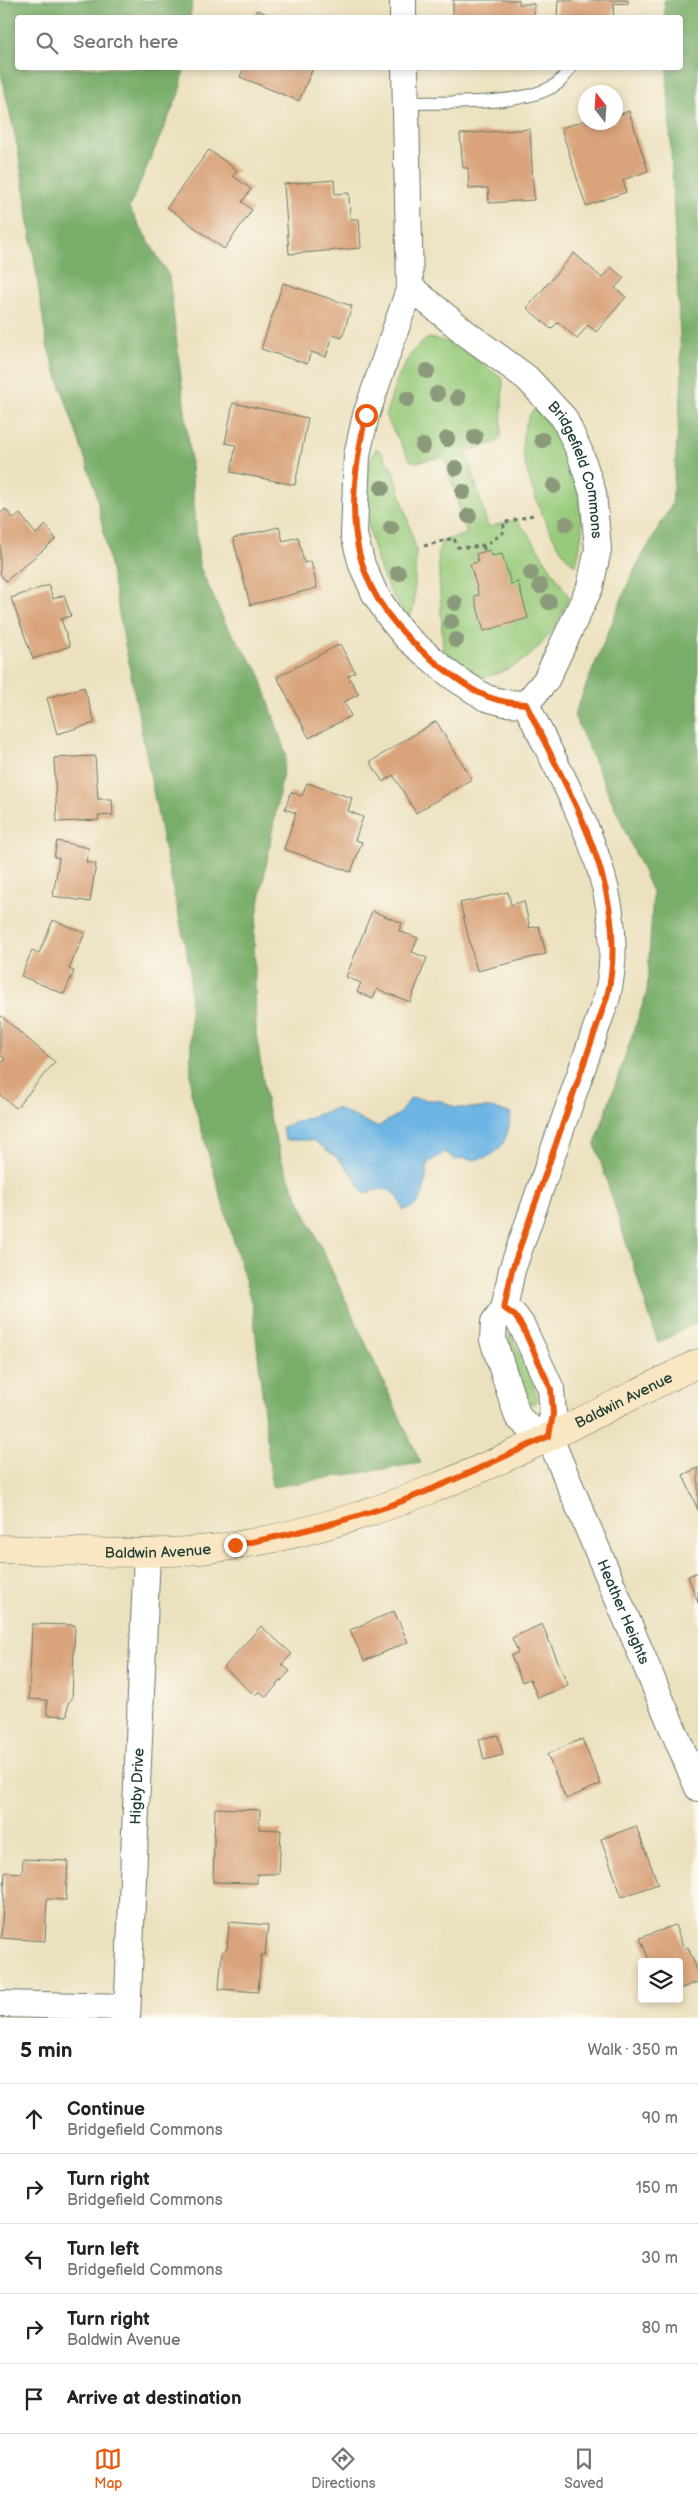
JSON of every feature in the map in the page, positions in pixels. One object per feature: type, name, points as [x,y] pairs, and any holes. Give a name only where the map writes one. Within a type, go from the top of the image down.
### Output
[{"type":"street","points":[[403,0],[403,15]]},
{"type":"street","points":[[405,70],[410,287],[366,415],[357,456],[354,535],[362,565],[375,594],[392,620],[424,654],[486,698],[505,703],[526,704],[603,873],[612,912],[612,976],[607,997],[512,1270],[504,1308],[494,1322],[493,1340],[518,1417],[530,1428],[549,1436],[553,1414],[551,1389],[522,1326],[515,1316],[504,1308]]},
{"type":"street","name":"Bridgefield Commons","points":[[410,287],[467,334],[527,378],[564,418],[580,452],[593,493],[598,549],[590,587],[546,680],[526,704]]},
{"type":"street","name":"Baldwin Avenue","points":[[0,1549],[147,1553],[235,1545],[274,1538],[348,1519],[385,1507],[453,1480],[549,1436],[698,1363]]},
{"type":"street","name":"Heather Heights","points":[[549,1436],[698,1788]]},
{"type":"street","name":"Higby Drive","points":[[126,2013],[147,1553]]},
{"type":"street","points":[[0,2004],[126,2013]]},
{"type":"lane","points":[[406,103],[494,101],[538,93],[559,82],[568,70]]},
{"type":"path","points":[[424,546],[454,538],[457,547],[483,546],[505,531],[503,523],[533,515]]},
{"type":"path","points":[[483,546],[485,552]]},
{"type":"green space","points":[[0,0],[193,0],[190,15],[15,15],[15,70],[184,70],[180,91],[129,208],[169,276],[190,454],[199,565],[226,625],[259,672],[286,755],[254,932],[256,1033],[267,1107],[283,1165],[421,1463],[272,1487],[253,1308],[191,1093],[190,968],[164,847],[95,488],[47,345],[18,149],[0,68]]},
{"type":"green space","points":[[664,0],[698,0],[698,1322],[658,1343],[595,1144],[647,992],[653,894],[574,715],[632,574],[672,504],[682,379],[667,70],[683,70],[683,15],[665,15]]},
{"type":"green space","points":[[428,338],[448,343],[458,348],[503,379],[501,437],[496,443],[466,451],[488,527],[516,520],[527,532],[569,597],[555,626],[536,650],[513,667],[482,678],[443,652],[438,552],[442,541],[467,534],[444,457],[415,462],[410,460],[385,416],[405,363],[419,345]]},
{"type":"green space","points":[[537,410],[547,422],[563,450],[578,495],[582,527],[576,566],[558,546],[550,531],[535,497],[525,465],[524,431],[532,411]]},
{"type":"green space","points":[[376,448],[382,453],[394,472],[416,549],[414,606],[409,621],[385,581],[379,567],[370,533],[367,514],[366,479]]},
{"type":"green space","points":[[511,1334],[537,1395],[537,1401],[533,1404],[525,1401],[512,1365],[509,1335]]},
{"type":"water","points":[[411,1098],[442,1101],[456,1108],[490,1108],[511,1113],[506,1136],[494,1153],[479,1159],[462,1158],[456,1160],[445,1152],[428,1163],[423,1192],[420,1199],[411,1208],[403,1210],[397,1196],[389,1190],[384,1189],[364,1194],[352,1174],[339,1159],[313,1140],[285,1140],[282,1127],[336,1108],[377,1127],[399,1114]]},
{"type":"building","points":[[453,0],[519,0],[519,4],[534,4],[534,15],[453,15]]},
{"type":"building","points":[[558,0],[628,0],[628,4],[614,3],[613,15],[557,15]]},
{"type":"building","points":[[257,10],[269,15],[254,15]]},
{"type":"building","points":[[243,70],[312,70],[299,101],[240,77]]},
{"type":"building","points":[[629,111],[648,171],[623,180],[626,192],[586,206],[561,128],[578,123],[578,130],[623,130],[623,113]]},
{"type":"building","points":[[530,129],[534,200],[489,203],[488,188],[469,189],[468,168],[463,168],[460,134]]},
{"type":"building","points":[[209,150],[237,170],[233,176],[251,189],[242,202],[252,210],[224,249],[167,207]]},
{"type":"building","points":[[334,180],[335,194],[349,193],[350,219],[359,219],[361,248],[289,254],[284,184]]},
{"type":"building","points":[[574,253],[602,278],[611,267],[624,278],[615,288],[626,297],[596,332],[588,325],[577,339],[558,322],[551,329],[527,308]]},
{"type":"building","points":[[283,283],[352,306],[342,338],[333,335],[326,357],[311,352],[307,364],[261,349]]},
{"type":"building","points":[[233,403],[308,418],[295,485],[231,472],[236,445],[225,443]]},
{"type":"building","points":[[5,509],[14,519],[20,514],[36,534],[46,525],[56,539],[6,581],[0,574],[0,514]]},
{"type":"building","points":[[279,527],[283,541],[298,537],[304,563],[311,561],[317,588],[250,605],[233,538]]},
{"type":"building","points":[[490,550],[492,556],[502,554],[511,584],[518,582],[528,618],[484,631],[474,596],[479,595],[470,564],[478,562],[476,554]]},
{"type":"building","points":[[49,585],[53,599],[64,595],[71,616],[61,619],[70,646],[33,659],[11,598]]},
{"type":"building","points":[[340,644],[355,672],[348,676],[359,694],[344,702],[351,716],[309,738],[277,677]]},
{"type":"building","points":[[84,687],[95,723],[57,734],[47,698]]},
{"type":"building","points":[[436,721],[472,779],[416,813],[393,775],[383,782],[370,762]]},
{"type":"building","points":[[95,756],[98,799],[112,799],[113,815],[98,816],[99,820],[57,822],[54,758]]},
{"type":"building","points":[[307,783],[352,798],[348,811],[363,817],[355,840],[362,842],[351,872],[284,849],[296,813],[285,809],[291,792],[302,796]]},
{"type":"building","points":[[57,841],[89,848],[86,862],[96,864],[90,902],[53,896],[59,858],[54,857]]},
{"type":"building","points":[[508,892],[511,905],[524,901],[530,928],[539,926],[546,954],[477,971],[460,903]]},
{"type":"building","points":[[372,911],[402,923],[399,931],[418,938],[412,952],[427,958],[410,1002],[377,989],[373,999],[357,992],[361,983],[346,977]]},
{"type":"building","points":[[53,920],[85,933],[69,969],[74,971],[64,994],[21,976],[32,950],[39,953]]},
{"type":"building","points":[[0,1015],[55,1062],[16,1108],[0,1095],[0,1064],[5,1059],[0,1055]]},
{"type":"building","points":[[698,1468],[698,1510],[683,1475]]},
{"type":"building","points":[[698,1572],[698,1603],[688,1576]]},
{"type":"building","points":[[394,1611],[408,1642],[364,1661],[350,1630]]},
{"type":"building","points":[[32,1624],[75,1625],[72,1699],[68,1703],[67,1716],[47,1715],[47,1700],[29,1699]]},
{"type":"building","points":[[542,1624],[568,1685],[538,1698],[530,1679],[522,1682],[511,1656],[518,1652],[512,1638]]},
{"type":"building","points":[[261,1626],[292,1654],[282,1664],[290,1671],[266,1697],[259,1691],[255,1696],[224,1667]]},
{"type":"building","points":[[498,1735],[503,1755],[484,1760],[479,1739]]},
{"type":"building","points":[[582,1739],[601,1784],[566,1799],[547,1754]]},
{"type":"building","points":[[215,1808],[260,1810],[259,1829],[281,1830],[279,1874],[257,1874],[257,1883],[213,1882]]},
{"type":"building","points":[[636,1826],[658,1884],[622,1897],[601,1839]]},
{"type":"building","points":[[23,1859],[68,1861],[66,1900],[47,1899],[45,1941],[1,1938],[5,1872],[22,1873]]},
{"type":"building","points":[[229,1922],[268,1925],[265,1955],[261,1955],[258,1992],[219,1989],[222,1952],[227,1949]]},
{"type":"building","points":[[675,1925],[684,1949],[688,1947],[698,1972],[698,1982],[683,1988],[683,1958],[648,1958],[640,1938]]},
{"type":"route","points":[[235,1545],[312,1529],[385,1507],[453,1480],[549,1436],[553,1414],[551,1389],[522,1326],[515,1316],[504,1308],[512,1270],[607,997],[612,976],[612,912],[606,882],[596,854],[526,704],[505,703],[486,698],[452,676],[424,654],[392,620],[375,594],[362,565],[354,535],[354,504],[357,456],[366,415]]}]
